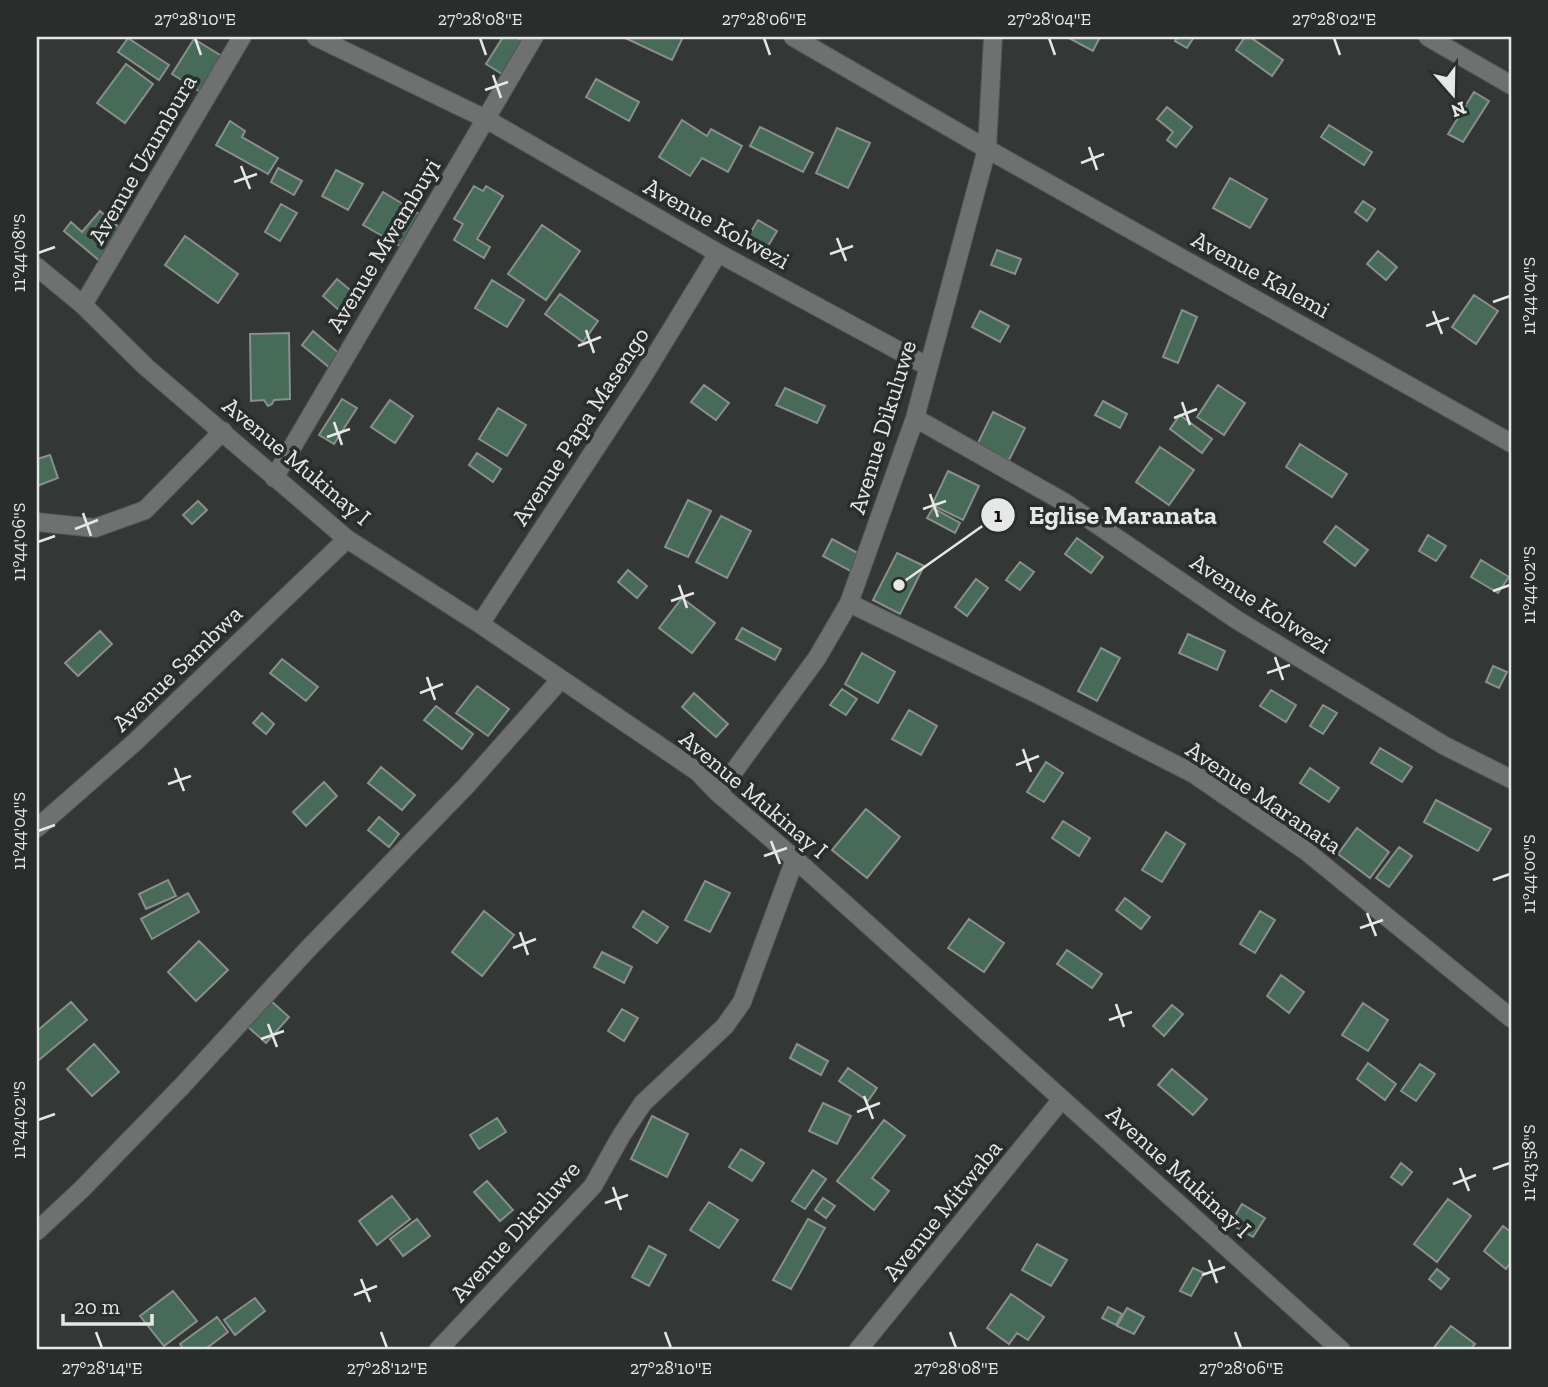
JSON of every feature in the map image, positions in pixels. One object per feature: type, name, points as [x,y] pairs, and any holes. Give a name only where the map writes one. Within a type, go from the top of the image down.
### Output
[{"type":"street","name":"Avenue Uzumbura","points":[[83,305],[242,37]]},
{"type":"street","name":"Avenue Kolwezi","points":[[316,37],[486,119],[718,253],[927,366]]},
{"type":"street","name":"Avenue Mwambuyi","points":[[274,478],[534,37]]},
{"type":"street","name":"Avenue Kalemi","points":[[793,37],[1511,443]]},
{"type":"street","name":"Avenue Dikuluwe","points":[[718,793],[817,659],[849,603],[915,418],[987,149],[993,37]]},
{"type":"street","points":[[1428,37],[1511,85]]},
{"type":"street","name":"Avenue Papa Masengo","points":[[480,624],[640,381],[718,253]]},
{"type":"street","name":"Avenue Mukinay I","points":[[37,267],[83,305],[146,367],[347,539],[480,624],[698,772],[718,793],[796,859],[1341,1350]]},
{"type":"street","name":"Avenue Kolwezi","points":[[915,418],[1065,502],[1237,620],[1446,746],[1511,779]]},
{"type":"street","points":[[37,522],[96,528],[145,510],[223,432]]},
{"type":"street","name":"Avenue Sambwa","points":[[37,828],[135,742],[347,539]]},
{"type":"street","name":"Avenue Maranata","points":[[849,603],[1194,774],[1306,850],[1511,1018]]},
{"type":"street","points":[[37,1231],[82,1189],[182,1086],[307,950],[467,785],[561,679]]},
{"type":"street","name":"Avenue Dikuluwe","points":[[438,1350],[593,1186],[643,1103],[725,1026],[742,1002],[796,859]]},
{"type":"street","name":"Avenue Mitwaba","points":[[858,1350],[1062,1099]]},
{"type":"building","points":[[503,37],[516,37],[524,41],[502,74],[486,64]]},
{"type":"building","points":[[623,37],[683,37],[672,60]]},
{"type":"building","points":[[1067,37],[1100,37],[1093,51]]},
{"type":"building","points":[[1177,37],[1194,37],[1187,48],[1175,41]]},
{"type":"building","points":[[1245,37],[1250,37],[1283,60],[1272,76],[1236,50]]},
{"type":"building","points":[[128,38],[169,65],[159,80],[118,52]]},
{"type":"building","points":[[194,39],[225,58],[202,93],[172,74]]},
{"type":"building","points":[[126,64],[153,84],[125,123],[97,103]]},
{"type":"building","points":[[596,79],[639,102],[629,121],[586,97]]},
{"type":"building","points":[[1474,92],[1489,101],[1463,142],[1448,134]]},
{"type":"building","points":[[1167,107],[1192,127],[1176,147],[1167,140],[1173,132],[1157,119]]},
{"type":"building","points":[[682,120],[707,136],[711,129],[742,146],[728,172],[702,158],[690,176],[659,157]]},
{"type":"building","points":[[230,121],[245,131],[242,137],[278,158],[268,174],[216,145]]},
{"type":"building","points":[[1329,125],[1372,152],[1364,165],[1321,137]]},
{"type":"building","points":[[760,127],[813,153],[803,172],[750,146]]},
{"type":"building","points":[[837,128],[870,143],[848,188],[816,173]]},
{"type":"building","points":[[278,168],[302,181],[294,195],[271,182]]},
{"type":"building","points":[[336,170],[363,184],[348,210],[322,196]]},
{"type":"building","points":[[1230,178],[1267,199],[1250,228],[1213,208]]},
{"type":"building","points":[[474,186],[483,191],[486,186],[503,196],[477,239],[490,247],[484,258],[454,240],[463,224],[454,219]]},
{"type":"building","points":[[383,192],[426,218],[407,250],[363,225]]},
{"type":"building","points":[[1363,201],[1375,209],[1367,221],[1355,212]]},
{"type":"building","points":[[281,204],[297,213],[280,241],[265,232]]},
{"type":"building","points":[[100,211],[126,233],[101,262],[64,231],[71,222],[82,232]]},
{"type":"building","points":[[758,220],[777,231],[762,256],[743,245]]},
{"type":"building","points":[[542,225],[580,251],[546,300],[508,274]]},
{"type":"building","points":[[185,236],[238,274],[218,303],[165,265]]},
{"type":"building","points":[[997,250],[1021,259],[1015,274],[991,265]]},
{"type":"building","points":[[1378,251],[1397,267],[1386,280],[1367,264]]},
{"type":"building","points":[[337,279],[355,294],[340,311],[323,296]]},
{"type":"building","points":[[492,280],[524,300],[507,327],[475,308]]},
{"type":"building","points":[[560,294],[598,321],[583,342],[545,314]]},
{"type":"building","points":[[1474,295],[1498,311],[1476,344],[1452,327]]},
{"type":"building","points":[[1182,310],[1197,317],[1178,363],[1163,357]]},
{"type":"building","points":[[980,311],[1009,326],[1000,342],[972,327]]},
{"type":"building","points":[[313,331],[341,355],[330,368],[302,345]]},
{"type":"building","points":[[289,333],[290,399],[274,400],[268,406],[264,400],[251,401],[250,334]]},
{"type":"building","points":[[704,385],[729,403],[716,420],[691,402]]},
{"type":"building","points":[[1218,385],[1245,403],[1224,435],[1197,417]]},
{"type":"building","points":[[785,388],[825,406],[817,423],[776,405]]},
{"type":"building","points":[[342,399],[357,408],[334,444],[319,435]]},
{"type":"building","points":[[390,400],[413,416],[395,443],[371,427]]},
{"type":"building","points":[[1103,401],[1127,414],[1120,428],[1095,415]]},
{"type":"building","points":[[498,408],[526,425],[507,456],[479,439]]},
{"type":"building","points":[[993,412],[1025,428],[1009,460],[977,445]]},
{"type":"building","points":[[1180,415],[1212,439],[1202,453],[1170,429]]},
{"type":"building","points":[[1300,444],[1347,474],[1332,497],[1286,467]]},
{"type":"building","points":[[1160,447],[1194,470],[1169,505],[1136,482]]},
{"type":"building","points":[[477,453],[501,469],[493,482],[469,465]]},
{"type":"building","points":[[50,455],[58,478],[37,486],[37,459]]},
{"type":"building","points":[[948,471],[979,486],[963,520],[932,505]]},
{"type":"building","points":[[688,500],[711,511],[688,557],[665,547]]},
{"type":"building","points":[[198,501],[207,510],[192,524],[183,515]]},
{"type":"building","points":[[933,508],[960,523],[955,533],[927,518]]},
{"type":"building","points":[[721,516],[751,531],[727,578],[696,562]]},
{"type":"building","points":[[1336,526],[1368,550],[1355,566],[1324,542]]},
{"type":"building","points":[[1428,535],[1446,546],[1436,561],[1419,551]]},
{"type":"building","points":[[1077,538],[1103,557],[1091,573],[1065,554]]},
{"type":"building","points":[[832,539],[863,556],[854,573],[823,556]]},
{"type":"building","points":[[897,553],[924,566],[900,614],[873,600]]},
{"type":"building","points":[[1481,560],[1509,577],[1498,593],[1471,577]]},
{"type":"building","points":[[1020,562],[1034,572],[1020,590],[1006,580]]},
{"type":"building","points":[[628,570],[647,586],[637,598],[618,582]]},
{"type":"building","points":[[976,579],[988,588],[967,616],[955,607]]},
{"type":"building","points":[[682,598],[715,623],[692,653],[659,628]]},
{"type":"building","points":[[742,628],[781,649],[775,660],[736,639]]},
{"type":"building","points":[[100,631],[112,644],[78,676],[65,663]]},
{"type":"building","points":[[1188,634],[1225,651],[1217,670],[1179,653]]},
{"type":"building","points":[[1101,648],[1120,658],[1097,701],[1078,691]]},
{"type":"building","points":[[862,653],[895,672],[878,703],[845,684]]},
{"type":"building","points":[[282,659],[318,687],[306,701],[270,673]]},
{"type":"building","points":[[1493,666],[1507,672],[1499,688],[1486,682]]},
{"type":"building","points":[[477,686],[509,709],[488,736],[456,713]]},
{"type":"building","points":[[842,689],[857,699],[846,715],[830,705]]},
{"type":"building","points":[[1271,690],[1296,705],[1286,722],[1260,706]]},
{"type":"building","points":[[694,693],[728,724],[716,737],[682,707]]},
{"type":"building","points":[[1323,705],[1337,713],[1323,734],[1310,726]]},
{"type":"building","points":[[436,706],[473,734],[462,749],[424,720]]},
{"type":"building","points":[[909,710],[937,726],[921,755],[892,739]]},
{"type":"building","points":[[262,713],[274,724],[266,734],[253,723]]},
{"type":"building","points":[[1380,748],[1412,767],[1402,782],[1371,763]]},
{"type":"building","points":[[1046,762],[1063,773],[1044,802],[1027,792]]},
{"type":"building","points":[[381,767],[415,795],[402,810],[368,783]]},
{"type":"building","points":[[1310,768],[1339,788],[1329,802],[1300,783]]},
{"type":"building","points":[[324,782],[337,796],[306,826],[293,812]]},
{"type":"building","points":[[1436,800],[1491,829],[1478,851],[1424,822]]},
{"type":"building","points":[[866,809],[900,837],[867,878],[832,850]]},
{"type":"building","points":[[379,817],[399,834],[389,847],[368,830]]},
{"type":"building","points":[[1063,821],[1090,838],[1079,856],[1052,838]]},
{"type":"building","points":[[1357,828],[1389,852],[1370,878],[1338,854]]},
{"type":"building","points":[[1166,832],[1185,844],[1162,882],[1142,870]]},
{"type":"building","points":[[1399,847],[1412,856],[1389,887],[1376,878]]},
{"type":"building","points":[[168,880],[176,896],[146,909],[139,894]]},
{"type":"building","points":[[705,881],[730,893],[710,932],[685,920]]},
{"type":"building","points":[[188,893],[199,912],[152,939],[141,919]]},
{"type":"building","points":[[1125,898],[1150,917],[1141,929],[1116,910]]},
{"type":"building","points":[[484,911],[514,935],[482,976],[452,952]]},
{"type":"building","points":[[643,911],[668,927],[657,943],[633,927]]},
{"type":"building","points":[[1260,911],[1275,920],[1255,953],[1240,944]]},
{"type":"building","points":[[969,919],[1004,943],[984,972],[948,948]]},
{"type":"building","points":[[199,941],[228,970],[196,1001],[168,972]]},
{"type":"building","points":[[1067,950],[1102,974],[1092,988],[1057,964]]},
{"type":"building","points":[[602,952],[632,967],[624,983],[594,967]]},
{"type":"building","points":[[1281,975],[1304,992],[1289,1013],[1267,996]]},
{"type":"building","points":[[270,1000],[289,1017],[266,1043],[247,1026]]},
{"type":"building","points":[[71,1002],[87,1020],[39,1060],[37,1031]]},
{"type":"building","points":[[1363,1003],[1388,1020],[1368,1051],[1342,1035]]},
{"type":"building","points":[[1172,1005],[1183,1014],[1164,1036],[1153,1026]]},
{"type":"building","points":[[622,1009],[638,1018],[624,1041],[608,1031]]},
{"type":"building","points":[[94,1044],[119,1072],[92,1096],[67,1069]]},
{"type":"building","points":[[797,1044],[828,1061],[821,1075],[790,1058]]},
{"type":"building","points":[[1368,1063],[1396,1084],[1385,1100],[1357,1079]]},
{"type":"building","points":[[1420,1064],[1435,1074],[1416,1101],[1401,1091]]},
{"type":"building","points":[[848,1068],[877,1088],[868,1101],[839,1081]]},
{"type":"building","points":[[1172,1069],[1207,1099],[1193,1115],[1158,1085]]},
{"type":"building","points":[[823,1103],[851,1116],[837,1144],[809,1131]]},
{"type":"building","points":[[652,1116],[688,1134],[667,1177],[631,1159]]},
{"type":"building","points":[[497,1118],[506,1132],[479,1149],[470,1135]]},
{"type":"building","points":[[884,1120],[905,1136],[872,1178],[889,1191],[874,1210],[837,1181]]},
{"type":"building","points":[[741,1149],[764,1163],[752,1181],[729,1167]]},
{"type":"building","points":[[1401,1163],[1412,1172],[1402,1185],[1391,1177]]},
{"type":"building","points":[[813,1170],[826,1179],[805,1209],[792,1201]]},
{"type":"building","points":[[487,1181],[513,1210],[500,1221],[474,1192]]},
{"type":"building","points":[[392,1196],[410,1219],[377,1245],[359,1221]]},
{"type":"building","points":[[823,1198],[835,1206],[826,1218],[815,1210]]},
{"type":"building","points":[[1448,1199],[1471,1216],[1437,1262],[1414,1244]]},
{"type":"building","points":[[709,1202],[738,1220],[719,1248],[690,1230]]},
{"type":"building","points":[[1242,1204],[1265,1218],[1253,1237],[1230,1224]]},
{"type":"building","points":[[417,1219],[430,1236],[403,1256],[390,1239]]},
{"type":"building","points":[[808,1219],[825,1228],[791,1289],[773,1280]]},
{"type":"building","points":[[1503,1226],[1511,1232],[1511,1262],[1506,1269],[1484,1251]]},
{"type":"building","points":[[1037,1244],[1067,1260],[1051,1286],[1022,1270]]},
{"type":"building","points":[[649,1246],[666,1255],[649,1286],[632,1277]]},
{"type":"building","points":[[1193,1268],[1204,1273],[1191,1296],[1180,1291]]},
{"type":"building","points":[[1437,1269],[1449,1279],[1441,1289],[1429,1279]]},
{"type":"building","points":[[173,1291],[197,1321],[164,1346],[140,1316]]},
{"type":"building","points":[[1011,1294],[1044,1317],[1028,1340],[1017,1333],[1009,1344],[987,1328]]},
{"type":"building","points":[[255,1298],[265,1311],[235,1335],[224,1320]]},
{"type":"building","points":[[1108,1307],[1122,1314],[1116,1325],[1102,1318]]},
{"type":"building","points":[[1127,1308],[1144,1317],[1134,1334],[1117,1326]]},
{"type":"building","points":[[217,1317],[228,1332],[204,1350],[184,1350],[180,1344]]},
{"type":"building","points":[[1451,1326],[1475,1344],[1470,1350],[1432,1350]]},
{"type":"place","name":"Eglise Maranata","points":[[899,585]]}]
